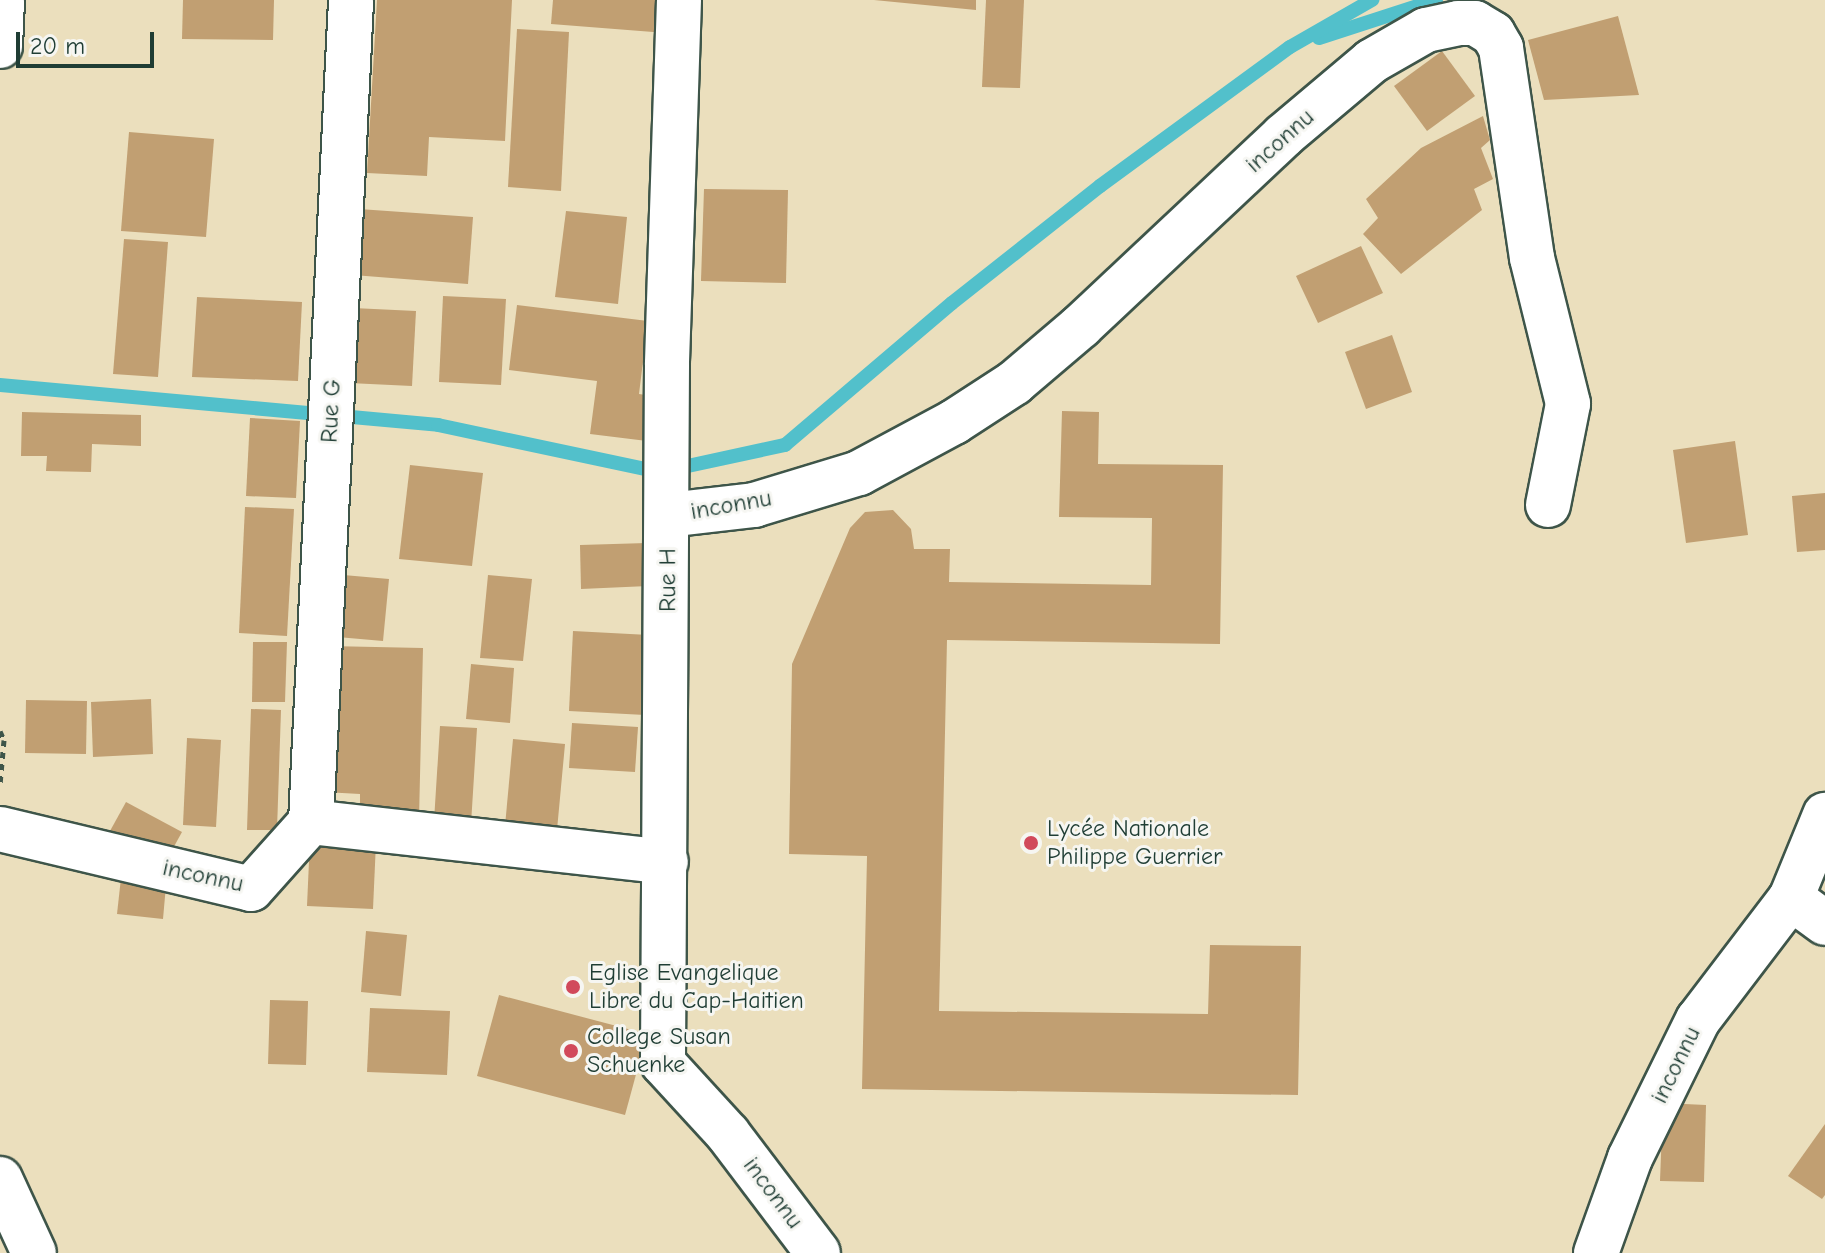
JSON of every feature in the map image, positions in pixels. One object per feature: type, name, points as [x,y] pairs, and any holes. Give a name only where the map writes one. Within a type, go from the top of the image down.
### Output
[{"type":"street","points":[[0,46],[2,0]]},
{"type":"street","name":"Rue G","points":[[311,822],[351,0]]},
{"type":"street","name":"Rue H","points":[[663,1063],[667,365],[679,0]]},
{"type":"street","name":"inconnu","points":[[668,515],[754,505],[859,473],[954,422],[1014,383],[1081,326],[1283,136],[1372,61],[1426,30],[1458,23],[1475,23],[1493,34],[1501,48],[1532,258],[1568,404],[1548,505]]},
{"type":"street","name":"inconnu","points":[[1596,1253],[1630,1158],[1698,1020],[1791,898],[1825,815]]},
{"type":"street","points":[[311,822],[666,862]]},
{"type":"street","name":"inconnu","points":[[0,829],[251,889],[311,822]]},
{"type":"street","points":[[1791,898],[1825,923]]},
{"type":"street","name":"inconnu","points":[[663,1063],[728,1134],[818,1253]]},
{"type":"street","points":[[0,1179],[34,1253]]},
{"type":"path","points":[[0,731],[4,740],[0,786]]},
{"type":"building","points":[[183,0],[274,0],[273,40],[182,39]]},
{"type":"building","points":[[377,0],[512,0],[505,141],[429,137],[427,176],[367,173]]},
{"type":"building","points":[[553,0],[668,0],[666,33],[551,24]]},
{"type":"building","points":[[874,0],[976,0],[976,10]]},
{"type":"building","points":[[986,0],[1024,0],[1020,88],[982,87]]},
{"type":"building","points":[[1618,16],[1639,95],[1544,100],[1528,40]]},
{"type":"building","points":[[517,29],[569,32],[561,191],[508,187]]},
{"type":"building","points":[[1442,51],[1475,96],[1427,131],[1394,86]]},
{"type":"building","points":[[1483,116],[1490,140],[1481,148],[1493,179],[1474,189],[1482,210],[1401,274],[1363,234],[1378,218],[1366,199],[1421,148]]},
{"type":"building","points":[[129,132],[214,139],[206,237],[121,231]]},
{"type":"building","points":[[704,189],[788,190],[786,283],[701,281]]},
{"type":"building","points":[[359,209],[473,217],[468,284],[353,275]]},
{"type":"building","points":[[566,211],[627,217],[618,304],[555,297]]},
{"type":"building","points":[[124,239],[168,242],[158,377],[113,374]]},
{"type":"building","points":[[1361,246],[1383,293],[1318,323],[1296,276]]},
{"type":"building","points":[[443,296],[506,299],[501,385],[439,382]]},
{"type":"building","points":[[197,297],[302,302],[298,381],[192,377]]},
{"type":"building","points":[[517,305],[648,321],[639,394],[653,396],[647,441],[590,434],[597,381],[509,370]]},
{"type":"building","points":[[353,308],[416,311],[412,386],[349,383]]},
{"type":"building","points":[[1392,335],[1412,392],[1366,409],[1345,352]]},
{"type":"building","points":[[1062,411],[1099,412],[1098,464],[1223,465],[1220,644],[947,640],[939,1011],[1208,1014],[1210,945],[1301,946],[1298,1095],[862,1089],[867,856],[789,854],[792,664],[850,528],[865,512],[893,510],[911,529],[914,549],[950,549],[949,582],[1151,585],[1152,518],[1059,517]]},
{"type":"building","points":[[22,412],[141,415],[141,446],[92,444],[91,472],[46,471],[47,456],[21,456]]},
{"type":"building","points":[[250,418],[300,421],[296,498],[246,496]]},
{"type":"building","points":[[1735,441],[1748,535],[1686,543],[1673,450]]},
{"type":"building","points":[[410,465],[483,473],[472,566],[399,559]]},
{"type":"building","points":[[1825,493],[1825,550],[1797,552],[1792,496]]},
{"type":"building","points":[[245,507],[294,509],[287,636],[239,633]]},
{"type":"building","points":[[647,543],[648,586],[581,589],[580,545]]},
{"type":"building","points":[[332,574],[389,579],[383,641],[326,636]]},
{"type":"building","points":[[488,575],[532,579],[523,661],[480,658]]},
{"type":"building","points":[[573,631],[649,635],[645,715],[569,711]]},
{"type":"building","points":[[253,642],[287,642],[285,702],[252,702]]},
{"type":"building","points":[[328,646],[423,648],[419,819],[360,819],[360,794],[324,792]]},
{"type":"building","points":[[471,664],[514,668],[510,723],[466,719]]},
{"type":"building","points":[[151,699],[153,754],[93,757],[91,702]]},
{"type":"building","points":[[26,700],[87,701],[86,754],[25,753]]},
{"type":"building","points":[[251,709],[281,710],[277,830],[247,830]]},
{"type":"building","points":[[572,723],[638,727],[635,772],[569,768]]},
{"type":"building","points":[[440,726],[477,728],[471,824],[434,821]]},
{"type":"building","points":[[187,738],[221,740],[216,827],[183,825]]},
{"type":"building","points":[[513,739],[565,744],[557,830],[505,826]]},
{"type":"building","points":[[126,802],[182,832],[166,861],[110,831]]},
{"type":"building","points":[[310,839],[376,842],[373,909],[307,906]]},
{"type":"building","points":[[122,869],[167,874],[163,919],[117,914]]},
{"type":"building","points":[[366,931],[407,935],[401,996],[361,992]]},
{"type":"building","points":[[499,995],[647,1034],[625,1115],[477,1076]]},
{"type":"building","points":[[270,1000],[308,1001],[306,1065],[268,1064]]},
{"type":"building","points":[[370,1008],[450,1011],[447,1075],[367,1072]]},
{"type":"building","points":[[1663,1103],[1706,1105],[1704,1182],[1660,1181]]},
{"type":"building","points":[[1825,1124],[1825,1195],[1822,1199],[1788,1176]]},
{"type":"waterway","points":[[0,385],[438,425],[660,472],[785,445],[952,303],[1100,186],[1290,47],[1372,0]]},
{"type":"waterway","points":[[1319,38],[1436,0]]},
{"type":"place","name":"Lycée Nationale Philippe Guerrier","points":[[1031,843]]},
{"type":"place","name":"Eglise Evangelique Libre du Cap-Haitien","points":[[573,987]]},
{"type":"place","name":"College Susan Schuenke","points":[[571,1051]]}]
